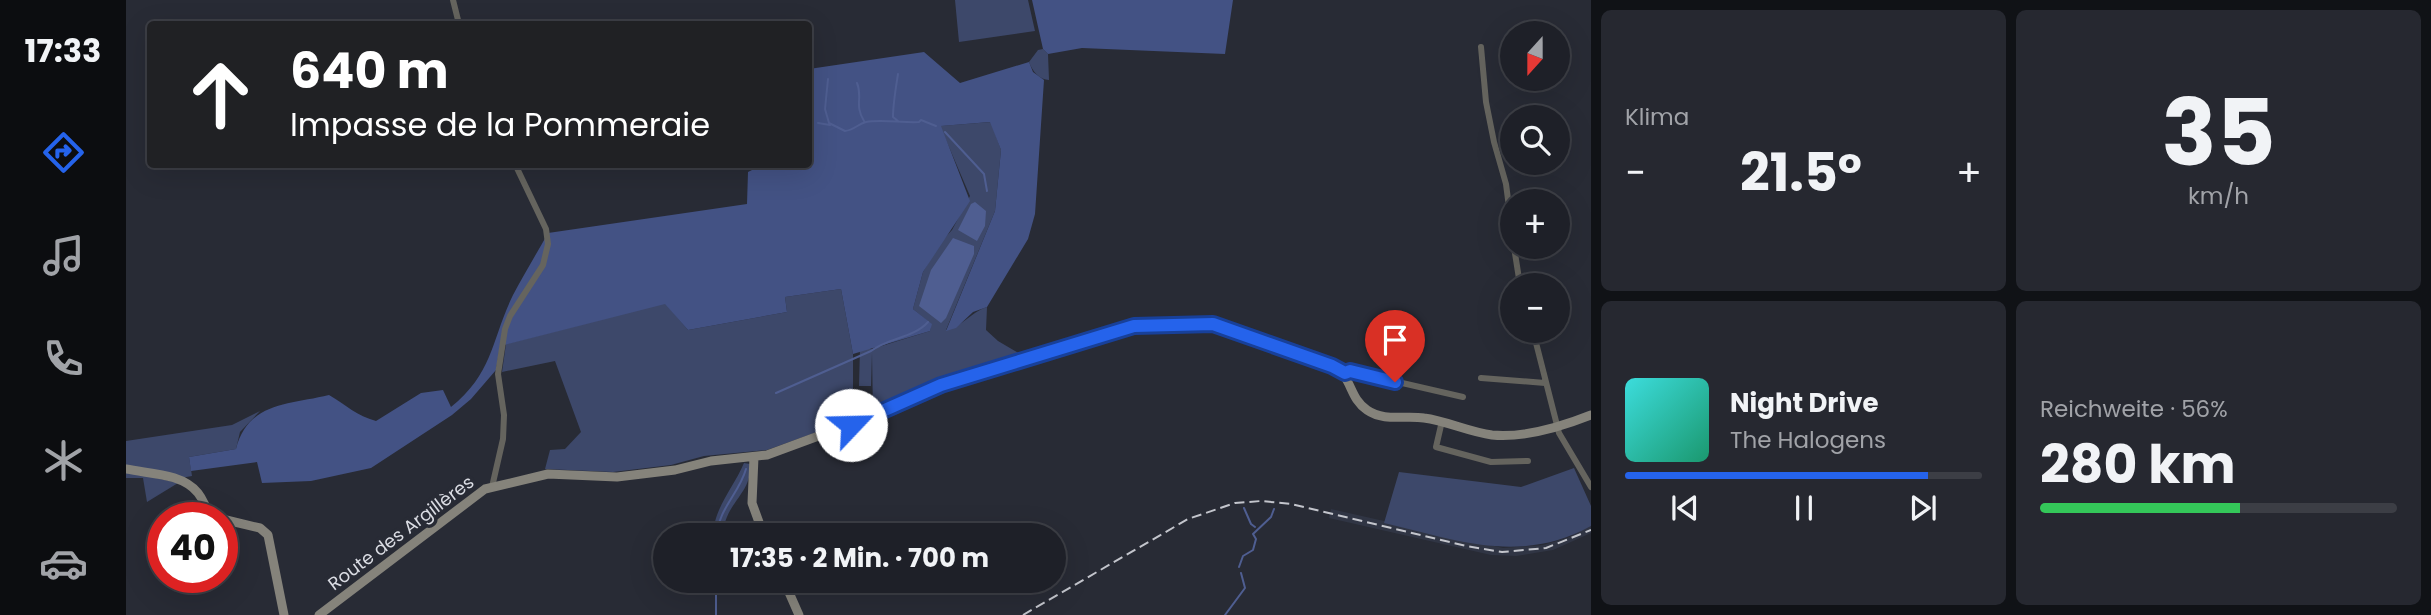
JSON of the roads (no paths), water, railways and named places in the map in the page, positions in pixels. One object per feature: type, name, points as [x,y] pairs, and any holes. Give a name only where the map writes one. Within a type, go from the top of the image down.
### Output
[{"type":"street","points":[[453,0],[458,21]]},
{"type":"street","points":[[1480,47],[1486,102],[1507,189]]},
{"type":"street","points":[[492,487],[503,439],[504,415],[498,374],[505,329],[514,309],[543,265],[548,244],[542,220],[517,168]]},
{"type":"street","name":"Route des Argillères","points":[[319,615],[480,491],[548,474],[617,477],[776,453],[851,425],[941,385],[1134,326],[1213,324],[1345,373]]},
{"type":"street","points":[[1536,343],[1563,442],[1591,487]]},
{"type":"street","points":[[1463,397],[1350,371],[1345,373],[1355,398],[1374,414],[1442,421],[1491,435],[1528,433],[1591,415]]},
{"type":"street","points":[[1481,378],[1545,383]]},
{"type":"street","points":[[1442,421],[1436,447],[1491,462],[1528,461]]},
{"type":"street","points":[[754,457],[752,503],[759,523]]},
{"type":"street","points":[[126,469],[172,477],[190,485],[204,502]]},
{"type":"street","points":[[238,523],[260,528],[268,535],[284,615]]},
{"type":"street","points":[[789,593],[799,615]]},
{"type":"waterway","points":[[898,74],[893,117],[898,121]]},
{"type":"waterway","points":[[828,79],[825,109],[829,123],[845,131],[872,121],[921,120],[936,126]]},
{"type":"waterway","points":[[857,83],[864,121]]},
{"type":"waterway","points":[[818,123],[830,125]]},
{"type":"waterway","points":[[945,132],[984,174],[987,191]]},
{"type":"waterway","points":[[776,393],[915,331],[928,322]]},
{"type":"waterway","points":[[719,523],[746,469]]},
{"type":"waterway","points":[[1244,508],[1255,527]]},
{"type":"waterway","points":[[1239,567],[1243,556],[1253,550],[1256,539],[1253,534],[1271,517],[1274,509]]},
{"type":"waterway","points":[[1225,615],[1245,588],[1241,573]]},
{"type":"waterway","points":[[716,593],[716,615]]},
{"type":"railway","points":[[1023,615],[1188,519],[1235,503],[1261,501],[1291,504],[1466,546],[1502,552],[1546,548],[1591,530]]}]
